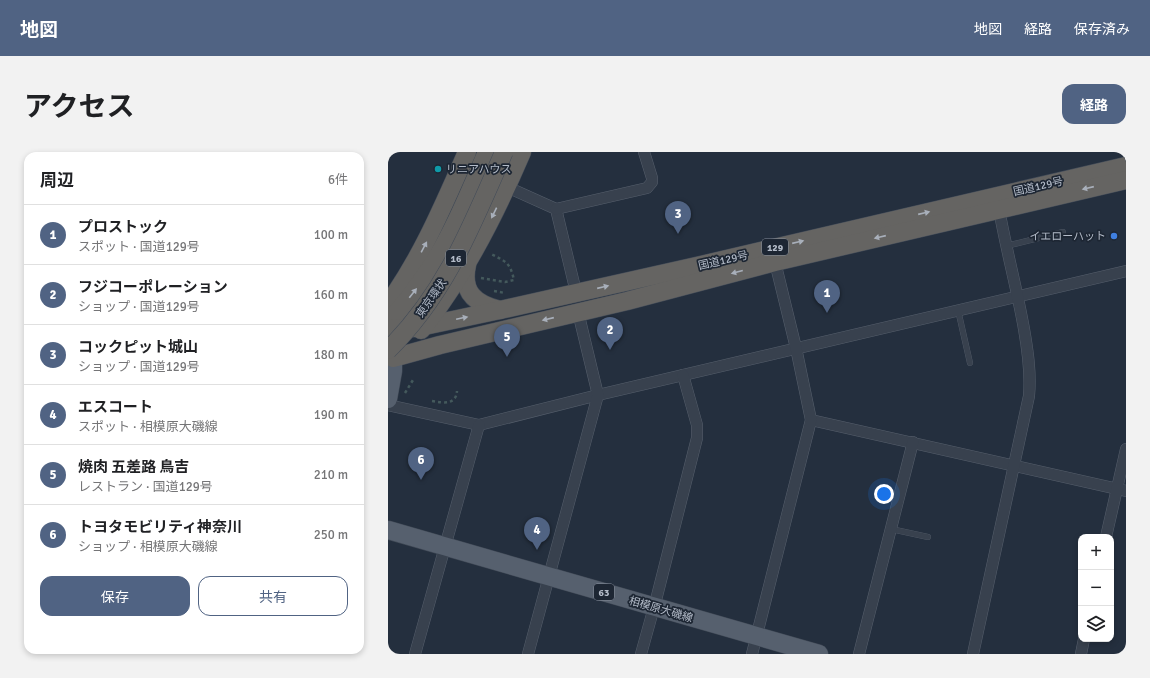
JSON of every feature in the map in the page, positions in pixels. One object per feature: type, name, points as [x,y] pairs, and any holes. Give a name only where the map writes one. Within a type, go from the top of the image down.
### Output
[{"type":"highway","points":[[388,304],[404,281],[427,240],[467,152]]},
{"type":"highway","name":"東京環状","points":[[388,323],[416,289],[431,266],[456,220],[487,152]]},
{"type":"highway","name":"東京環状","points":[[389,355],[433,297],[448,274],[473,223],[504,152]]},
{"type":"highway","points":[[389,355],[408,343],[424,326],[441,303],[467,262],[492,218],[522,152]]},
{"type":"highway","name":"国道129号","points":[[388,329],[415,328],[500,310],[1126,166]]},
{"type":"highway","name":"国道129号","points":[[389,355],[440,345],[775,262],[1126,180]]},
{"type":"highway","points":[[467,262],[465,272],[467,288],[473,297],[482,304],[500,310]]},
{"type":"highway","points":[[388,336],[408,343],[440,345]]},
{"type":"main road","points":[[389,355],[396,397]]},
{"type":"main road","name":"相模原大磯線","points":[[388,530],[819,654]]},
{"type":"street","points":[[507,187],[556,209],[647,188],[652,182],[652,178],[644,152]]},
{"type":"street","points":[[556,209],[576,292]]},
{"type":"street","points":[[973,654],[1015,466],[1031,380],[1030,364],[1018,296],[998,209]]},
{"type":"street","points":[[752,654],[811,420],[796,348],[775,262]]},
{"type":"street","points":[[388,405],[479,425],[598,395],[1126,271]]},
{"type":"street","points":[[528,654],[598,395],[578,312]]},
{"type":"street","points":[[642,654],[697,438],[696,425],[683,375]]},
{"type":"street","points":[[811,420],[1121,490]]},
{"type":"street","points":[[415,654],[479,425]]},
{"type":"street","points":[[859,654],[913,442]]},
{"type":"street","points":[[1107,534],[1121,490],[1126,449]]},
{"type":"street","points":[[1081,654],[1083,642]]},
{"type":"lane","points":[[1006,246],[1063,232]]},
{"type":"lane","points":[[958,310],[970,363]]},
{"type":"lane","points":[[891,529],[928,537]]},
{"type":"path","points":[[481,278],[505,282],[514,280],[511,268],[503,260],[491,254]]},
{"type":"path","points":[[488,290],[512,293]]},
{"type":"path","points":[[396,397],[413,380]]},
{"type":"path","points":[[432,401],[446,403],[452,402],[457,396],[457,391]]},
{"type":"place","name":"リニアハウス","points":[[438,169]]},
{"type":"place","name":"コックピット城山","points":[[678,234]]},
{"type":"place","name":"イエローハット","points":[[1114,236]]},
{"type":"place","name":"プロストック","points":[[827,313]]},
{"type":"place","name":"フジコーポレーション","points":[[610,350]]},
{"type":"place","name":"焼肉 五差路 鳥吉","points":[[507,357]]},
{"type":"place","name":"トヨタモビリティ神奈川","points":[[421,480]]},
{"type":"place","name":"エスコート","points":[[537,550]]}]
